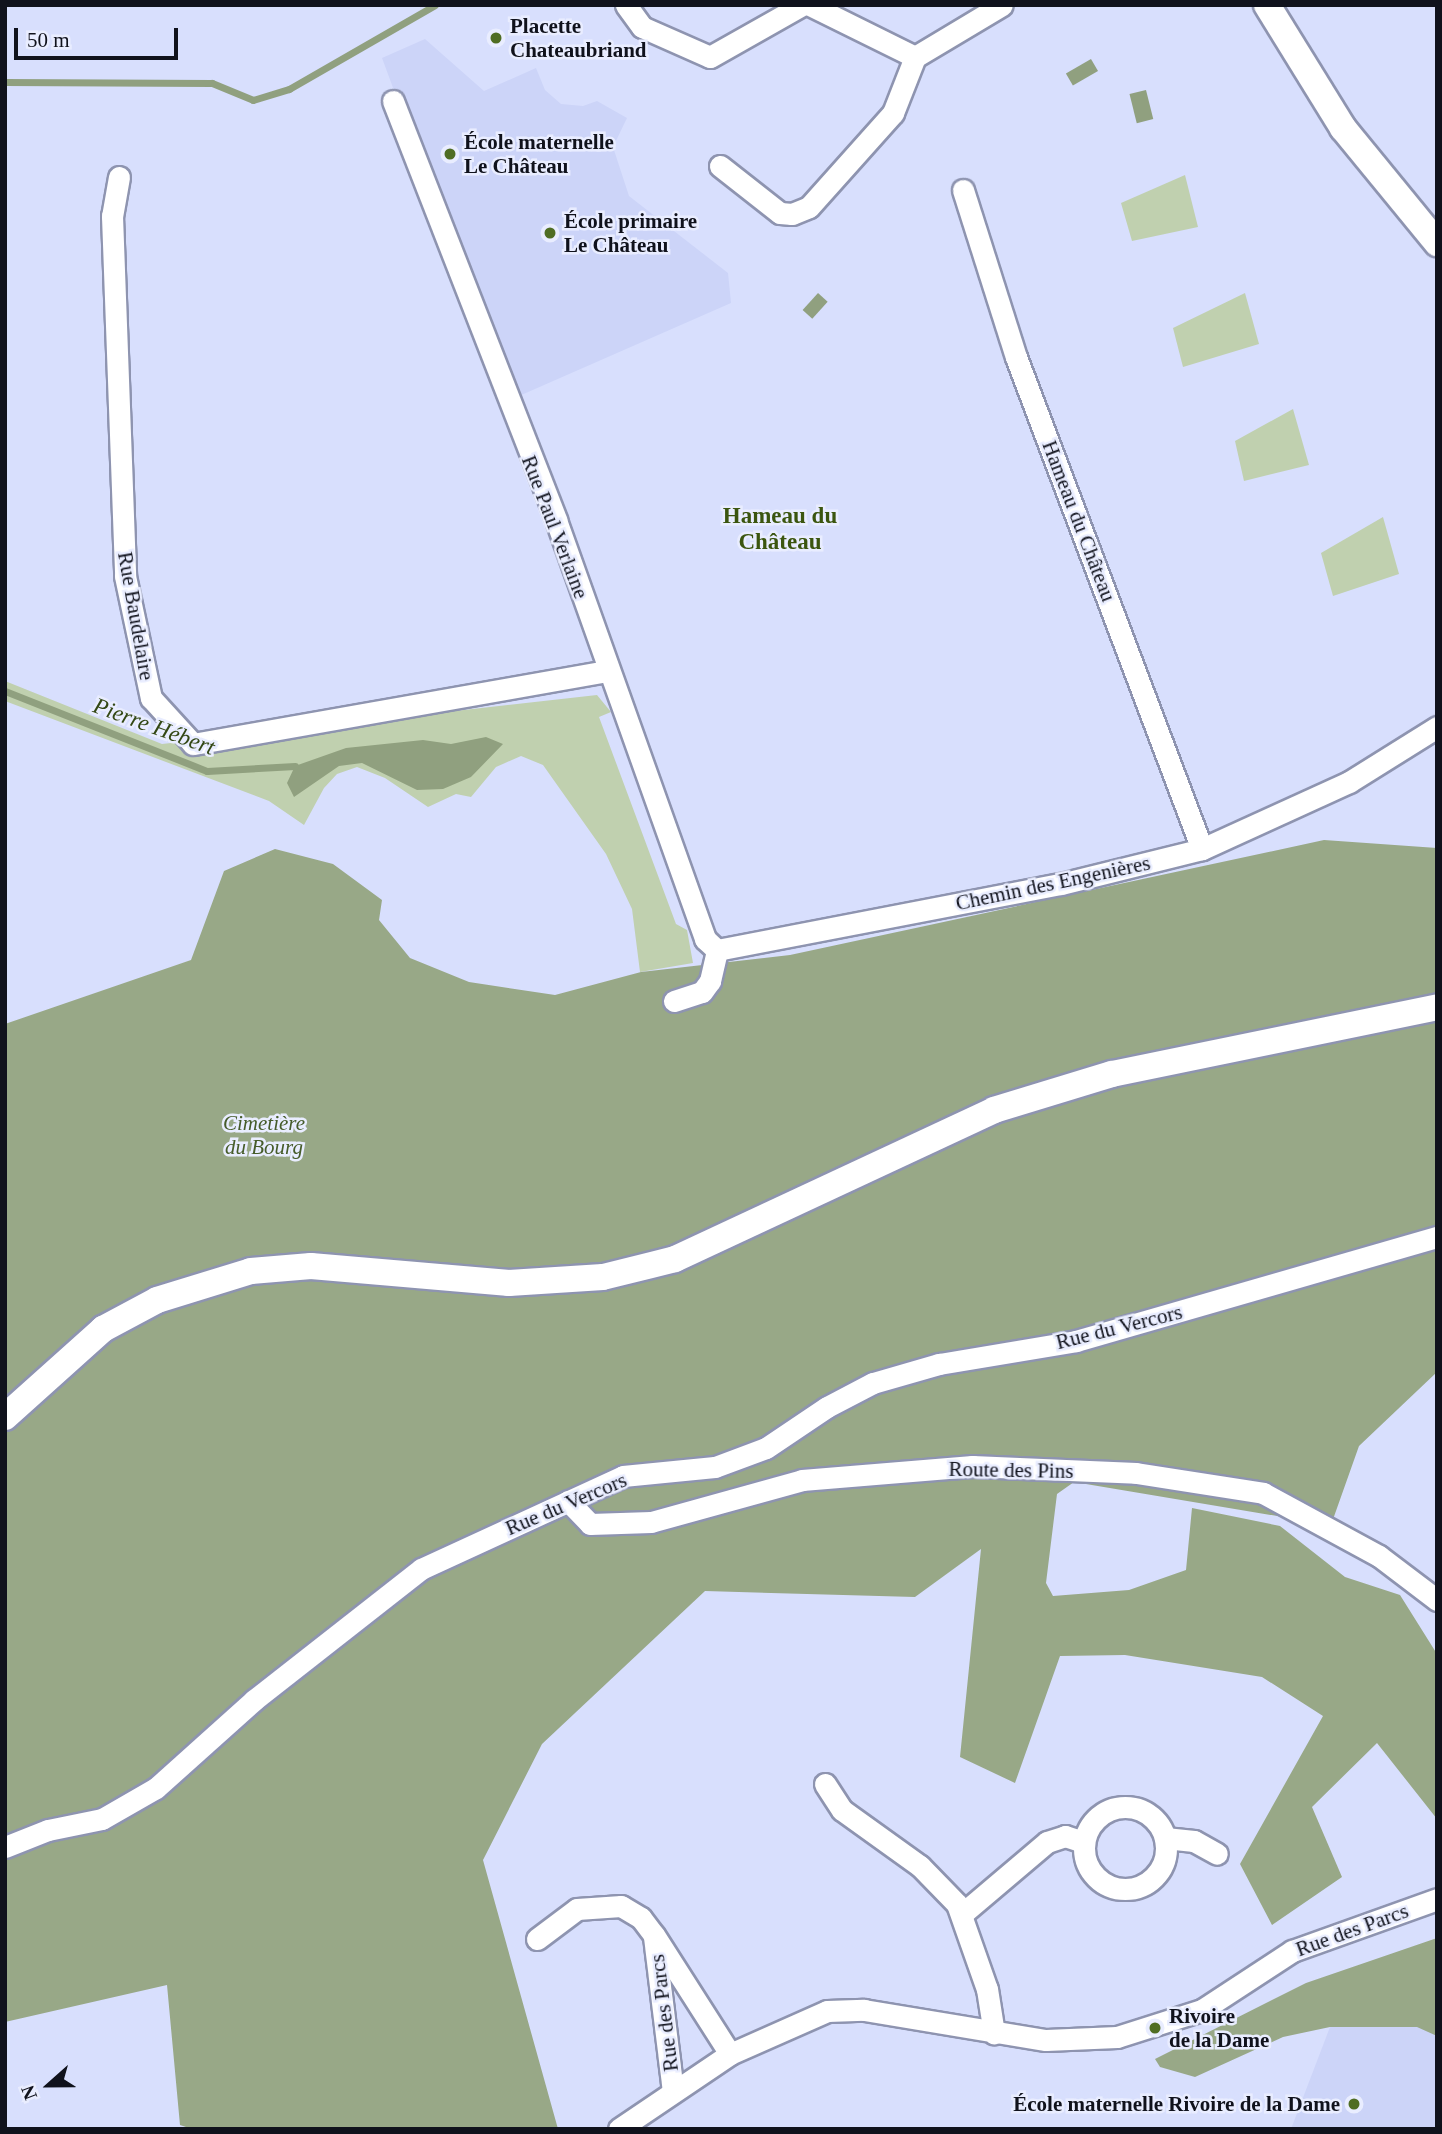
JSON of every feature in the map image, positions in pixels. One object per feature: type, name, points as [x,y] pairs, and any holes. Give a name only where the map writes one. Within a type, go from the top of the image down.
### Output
[{"type":"main road","points":[[1267,5],[1343,128],[1437,243]]},
{"type":"main road","points":[[5,1417],[103,1329],[157,1300],[251,1271],[311,1266],[509,1283],[603,1277],[675,1259],[994,1110],[1112,1074],[1437,1007]]},
{"type":"street","points":[[626,5],[642,27],[710,57],[802,5]]},
{"type":"street","points":[[810,5],[915,57]]},
{"type":"street","points":[[720,166],[780,213],[792,215],[809,207],[893,113],[915,57],[1002,5]]},
{"type":"street","name":"Rue Paul Verlaine","points":[[393,101],[556,520],[705,939],[717,950]]},
{"type":"street","name":"Rue Baudelaire","points":[[119,177],[111,216],[125,576],[151,698],[193,744],[609,671]]},
{"type":"street","name":"Hameau du Château","points":[[963,190],[1016,357],[1202,849]]},
{"type":"street","name":"Chemin des Engenières","points":[[717,950],[1061,884],[1202,849],[1349,782],[1437,727]]},
{"type":"street","points":[[674,1001],[702,992],[710,981],[717,950]]},
{"type":"street","name":"Rue du Vercors","points":[[5,1847],[48,1830],[102,1819],[156,1788],[254,1700],[421,1569],[623,1476],[715,1467],[741,1458],[766,1448],[827,1407],[873,1382],[939,1364],[1076,1341],[1437,1237]]},
{"type":"street","name":"Route des Pins","points":[[568,1501],[590,1524],[651,1522],[802,1480],[972,1466],[1136,1473],[1263,1493],[1379,1556],[1437,1600]]},
{"type":"street","points":[[825,1784],[842,1810],[920,1866],[962,1914],[987,1989],[994,2034]]},
{"type":"street","points":[[1130,1807],[1158,1823],[1165,1838],[1160,1870],[1150,1881],[1128,1888],[1104,1884],[1092,1872],[1084,1842],[1100,1815],[1130,1807]]},
{"type":"street","points":[[962,1914],[1047,1842],[1065,1836],[1084,1842]]},
{"type":"street","points":[[1165,1838],[1194,1841],[1217,1854]]},
{"type":"street","name":"Rue des Parcs","points":[[619,2129],[730,2054],[827,2011],[864,2010],[994,2034],[1046,2040],[1117,2037],[1155,2028],[1202,2010],[1292,1951],[1437,1899]]},
{"type":"street","name":"Rue des Parcs","points":[[537,1939],[577,1909],[621,1906],[641,1918],[654,1935],[730,2054]]},
{"type":"street","name":"Rue des Parcs","points":[[654,1935],[673,2091]]},
{"type":"shaded area","points":[[425,39],[484,91],[536,68],[545,90],[561,104],[583,106],[597,101],[627,118],[613,147],[629,196],[728,273],[731,303],[519,396],[442,192],[432,193],[382,58]]},
{"type":"shaded area","points":[[1091,59],[1098,71],[1073,86],[1066,74]]},
{"type":"shaded area","points":[[1146,90],[1153,119],[1137,123],[1130,94]]},
{"type":"shaded area","points":[[1185,175],[1198,227],[1132,241],[1121,203]]},
{"type":"shaded area","points":[[818,293],[828,302],[812,319],[803,310]]},
{"type":"shaded area","points":[[1245,293],[1259,344],[1183,367],[1173,328]]},
{"type":"shaded area","points":[[1293,409],[1309,465],[1244,481],[1235,441]]},
{"type":"shaded area","points":[[1383,517],[1399,574],[1333,596],[1321,553]]},
{"type":"shaded area","points":[[5,681],[162,744],[597,695],[611,712],[599,717],[676,924],[687,930],[693,963],[640,972],[632,909],[606,854],[543,765],[521,756],[496,767],[471,797],[456,794],[428,807],[385,778],[357,767],[337,774],[324,788],[304,825],[269,801],[5,701]]},
{"type":"shaded area","points":[[486,737],[503,744],[471,777],[443,789],[417,790],[362,763],[339,766],[294,797],[287,783],[295,766],[346,748],[423,740],[451,744]]},
{"type":"shaded area","points":[[1437,2016],[1437,2129],[1291,2129],[1330,2027]]},
{"type":"green space","name":"Cimetière du Bourg","points":[[1324,840],[1437,848],[1437,1372],[1359,1446],[1331,1525],[1074,1482],[1057,1494],[1046,1583],[1053,1596],[1129,1590],[1186,1570],[1192,1508],[1280,1526],[1345,1577],[1400,1595],[1437,1654],[1437,1819],[1377,1743],[1312,1807],[1342,1877],[1272,1925],[1240,1864],[1323,1716],[1262,1677],[1125,1655],[1060,1656],[1015,1783],[960,1757],[981,1549],[915,1597],[705,1591],[542,1744],[483,1860],[558,2129],[192,2129],[180,2125],[167,1985],[5,2022],[5,1024],[191,960],[224,871],[275,849],[333,864],[382,900],[379,920],[410,958],[469,982],[555,995],[641,972],[790,955]]},
{"type":"green space","points":[[1437,1938],[1437,2036],[1417,2027],[1330,2027],[1283,2037],[1195,2077],[1160,2067],[1155,2059],[1306,1983]]},
{"type":"waterway","name":"Pierre Hébert","points":[[5,82],[212,83],[253,100],[289,89],[435,5]]},
{"type":"waterway","name":"Pierre Hébert","points":[[5,691],[207,771],[295,766]]},
{"type":"place","name":"Placette Chateaubriand","points":[[496,38]]},
{"type":"place","name":"École maternelle Le Château","points":[[450,154]]},
{"type":"place","name":"École primaire Le Château","points":[[550,233]]},
{"type":"place","name":"Rivoire de la Dame","points":[[1155,2028]]},
{"type":"place","name":"École maternelle Rivoire de la Dame","points":[[1354,2104]]},
{"type":"district","name":"Hameau du Château","points":[[780,529]]}]
